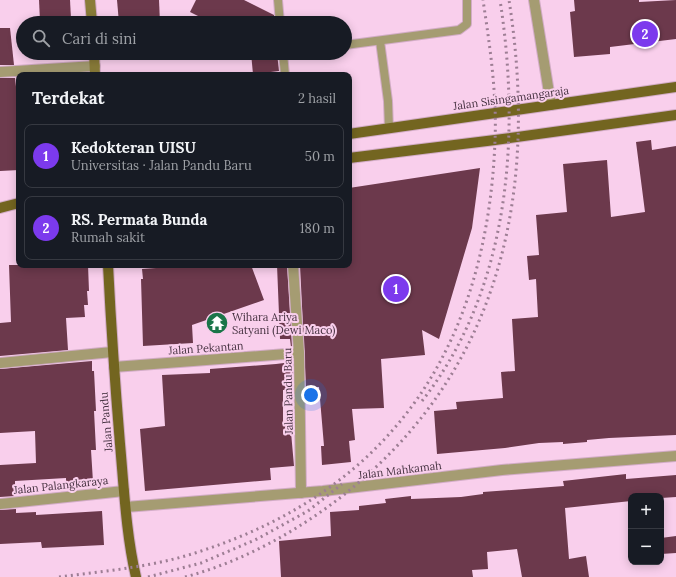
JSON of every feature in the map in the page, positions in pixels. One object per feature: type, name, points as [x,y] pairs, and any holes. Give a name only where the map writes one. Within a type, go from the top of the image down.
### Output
[{"type":"main road","points":[[90,0],[91,16]]},
{"type":"main road","points":[[94,60],[95,71]]},
{"type":"main road","name":"Jalan Sisingamangaraja","points":[[352,134],[676,87]]},
{"type":"main road","points":[[352,158],[676,115]]},
{"type":"main road","points":[[0,208],[16,204]]},
{"type":"main road","name":"Jalan Pandu","points":[[108,268],[112,352],[124,491],[128,529],[136,577]]},
{"type":"street","points":[[534,0],[551,104]]},
{"type":"street","points":[[0,72],[95,71]]},
{"type":"street","name":"Jalan Pandu Baru","points":[[293,268],[300,353],[301,493]]},
{"type":"street","points":[[0,363],[112,352]]},
{"type":"street","name":"Jalan Pekantan","points":[[114,367],[300,353]]},
{"type":"street","name":"Jalan Mahkamah","points":[[126,507],[301,493],[502,470],[676,456]]},
{"type":"street","name":"Jalan Palangkaraya","points":[[0,504],[124,491]]},
{"type":"lane","points":[[278,0],[279,16]]},
{"type":"lane","points":[[352,43],[459,30],[467,24],[467,0]]},
{"type":"lane","points":[[380,41],[388,101],[389,129]]},
{"type":"lane","points":[[284,60],[285,72]]},
{"type":"building","points":[[39,0],[70,0],[71,16],[40,16]]},
{"type":"building","points":[[117,0],[159,0],[160,16],[118,16]]},
{"type":"building","points":[[196,0],[244,0],[274,16],[198,16],[190,12]]},
{"type":"building","points":[[574,0],[639,0],[639,2],[676,0],[676,39],[610,47],[610,54],[574,57],[570,12],[575,11]]},
{"type":"building","points":[[0,28],[10,28],[14,65],[0,65]]},
{"type":"building","points":[[252,60],[278,60],[279,71],[253,72]]},
{"type":"building","points":[[0,78],[15,78],[16,170],[0,171]]},
{"type":"building","points":[[651,140],[652,150],[676,146],[676,435],[609,438],[563,444],[563,442],[539,443],[505,448],[437,454],[434,411],[457,409],[456,402],[503,398],[501,372],[515,371],[512,319],[538,317],[536,279],[529,280],[527,256],[539,255],[536,215],[567,212],[563,164],[607,160],[611,217],[645,212],[636,142]]},
{"type":"building","points":[[480,168],[472,228],[439,339],[422,330],[425,355],[381,359],[384,408],[352,409],[355,440],[349,441],[351,462],[322,465],[321,446],[324,446],[319,387],[306,388],[300,268],[352,268],[352,188]]},
{"type":"building","points":[[9,265],[16,265],[16,268],[88,268],[89,291],[87,291],[88,305],[84,305],[85,317],[66,318],[68,350],[0,356],[0,323],[11,322]]},
{"type":"building","points":[[252,268],[264,300],[192,325],[193,343],[143,346],[142,269]]},
{"type":"building","points":[[277,268],[287,268],[292,347],[290,339],[280,339]]},
{"type":"building","points":[[291,360],[293,360],[293,389],[283,390],[283,422],[290,421],[294,466],[270,468],[271,480],[145,491],[140,429],[165,426],[162,375],[210,373],[210,369],[276,364],[292,362]]},
{"type":"building","points":[[92,361],[96,411],[94,411],[96,450],[91,450],[93,482],[66,483],[66,478],[15,481],[15,496],[0,497],[0,465],[36,463],[35,431],[0,433],[0,369]]},
{"type":"building","points":[[626,474],[626,479],[676,475],[676,497],[664,498],[664,493],[628,493],[628,501],[565,508],[569,559],[586,556],[589,577],[522,577],[517,549],[487,552],[488,569],[472,570],[473,577],[281,577],[279,541],[331,536],[330,512],[359,510],[359,506],[386,503],[385,499],[411,496],[411,499],[461,497],[483,494],[483,492],[564,486],[563,481]]},
{"type":"building","points":[[16,509],[16,513],[36,512],[36,515],[102,511],[104,545],[42,548],[41,542],[0,544],[0,510]]},
{"type":"building","points":[[676,536],[676,553],[664,554],[664,538]]},
{"type":"railway","points":[[59,577],[129,568],[181,557],[198,552],[267,525],[326,490],[376,448],[417,399],[449,343],[473,282],[488,214],[495,141],[495,106],[483,0]]},
{"type":"railway","points":[[422,401],[451,357],[474,310],[491,261],[502,210],[508,157],[509,104],[506,52],[500,0]]},
{"type":"railway","points":[[185,577],[227,563],[287,534],[341,497],[395,448],[439,394],[472,336],[496,274],[511,209],[518,142],[517,72],[509,0]]},
{"type":"railway","points":[[148,577],[201,563],[257,539],[308,511],[342,484]]},
{"type":"place","name":"RS. Permata Bunda","points":[[645,34]]},
{"type":"place","name":"Kedokteran UISU","points":[[396,289]]},
{"type":"place","name":"Wihara Ariya Satyani (Dewi Maco)","points":[[217,323]]}]
